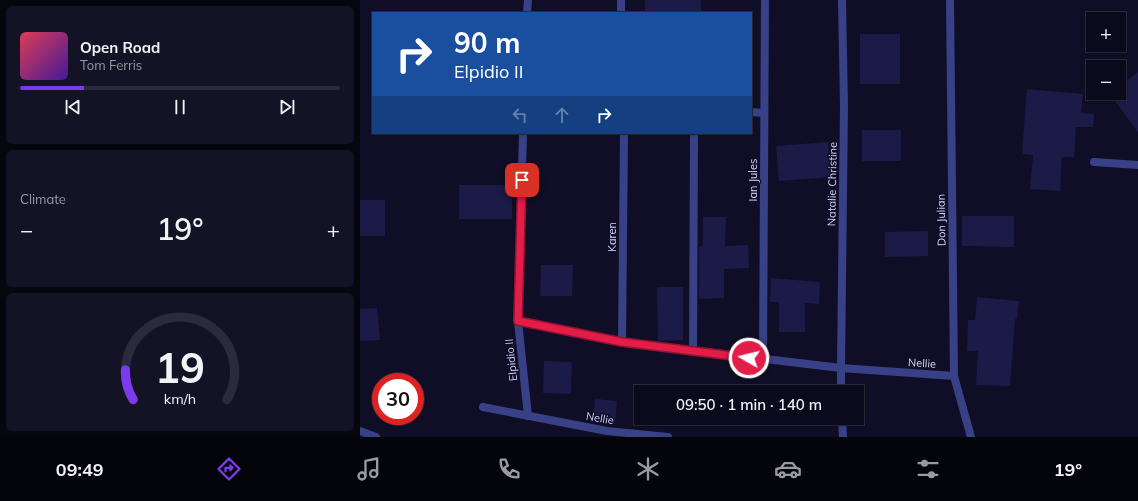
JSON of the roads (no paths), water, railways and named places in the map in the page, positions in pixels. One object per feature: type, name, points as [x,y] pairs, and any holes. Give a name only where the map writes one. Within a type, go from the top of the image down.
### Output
[{"type":"street","points":[[527,12],[528,0]]},
{"type":"street","points":[[621,0],[622,12]]},
{"type":"street","name":"Ian Jules","points":[[763,360],[765,0]]},
{"type":"street","name":"Natalie Christine","points":[[841,368],[844,105],[842,0]]},
{"type":"street","name":"Don Julian","points":[[950,0],[954,376],[971,437]]},
{"type":"street","points":[[752,112],[764,113]]},
{"type":"street","name":"Elpidio II","points":[[524,134],[518,321],[528,416]]},
{"type":"street","name":"Karen","points":[[622,342],[624,134]]},
{"type":"street","points":[[693,350],[694,134]]},
{"type":"street","points":[[1094,162],[1138,165]]},
{"type":"street","name":"Nellie","points":[[518,321],[622,342],[763,360],[841,368],[954,376]]},
{"type":"street","points":[[841,368],[841,385]]},
{"type":"street","name":"Nellie","points":[[483,407],[607,431],[668,437]]},
{"type":"street","points":[[842,425],[843,437]]},
{"type":"street","points":[[360,431],[376,437]]}]
